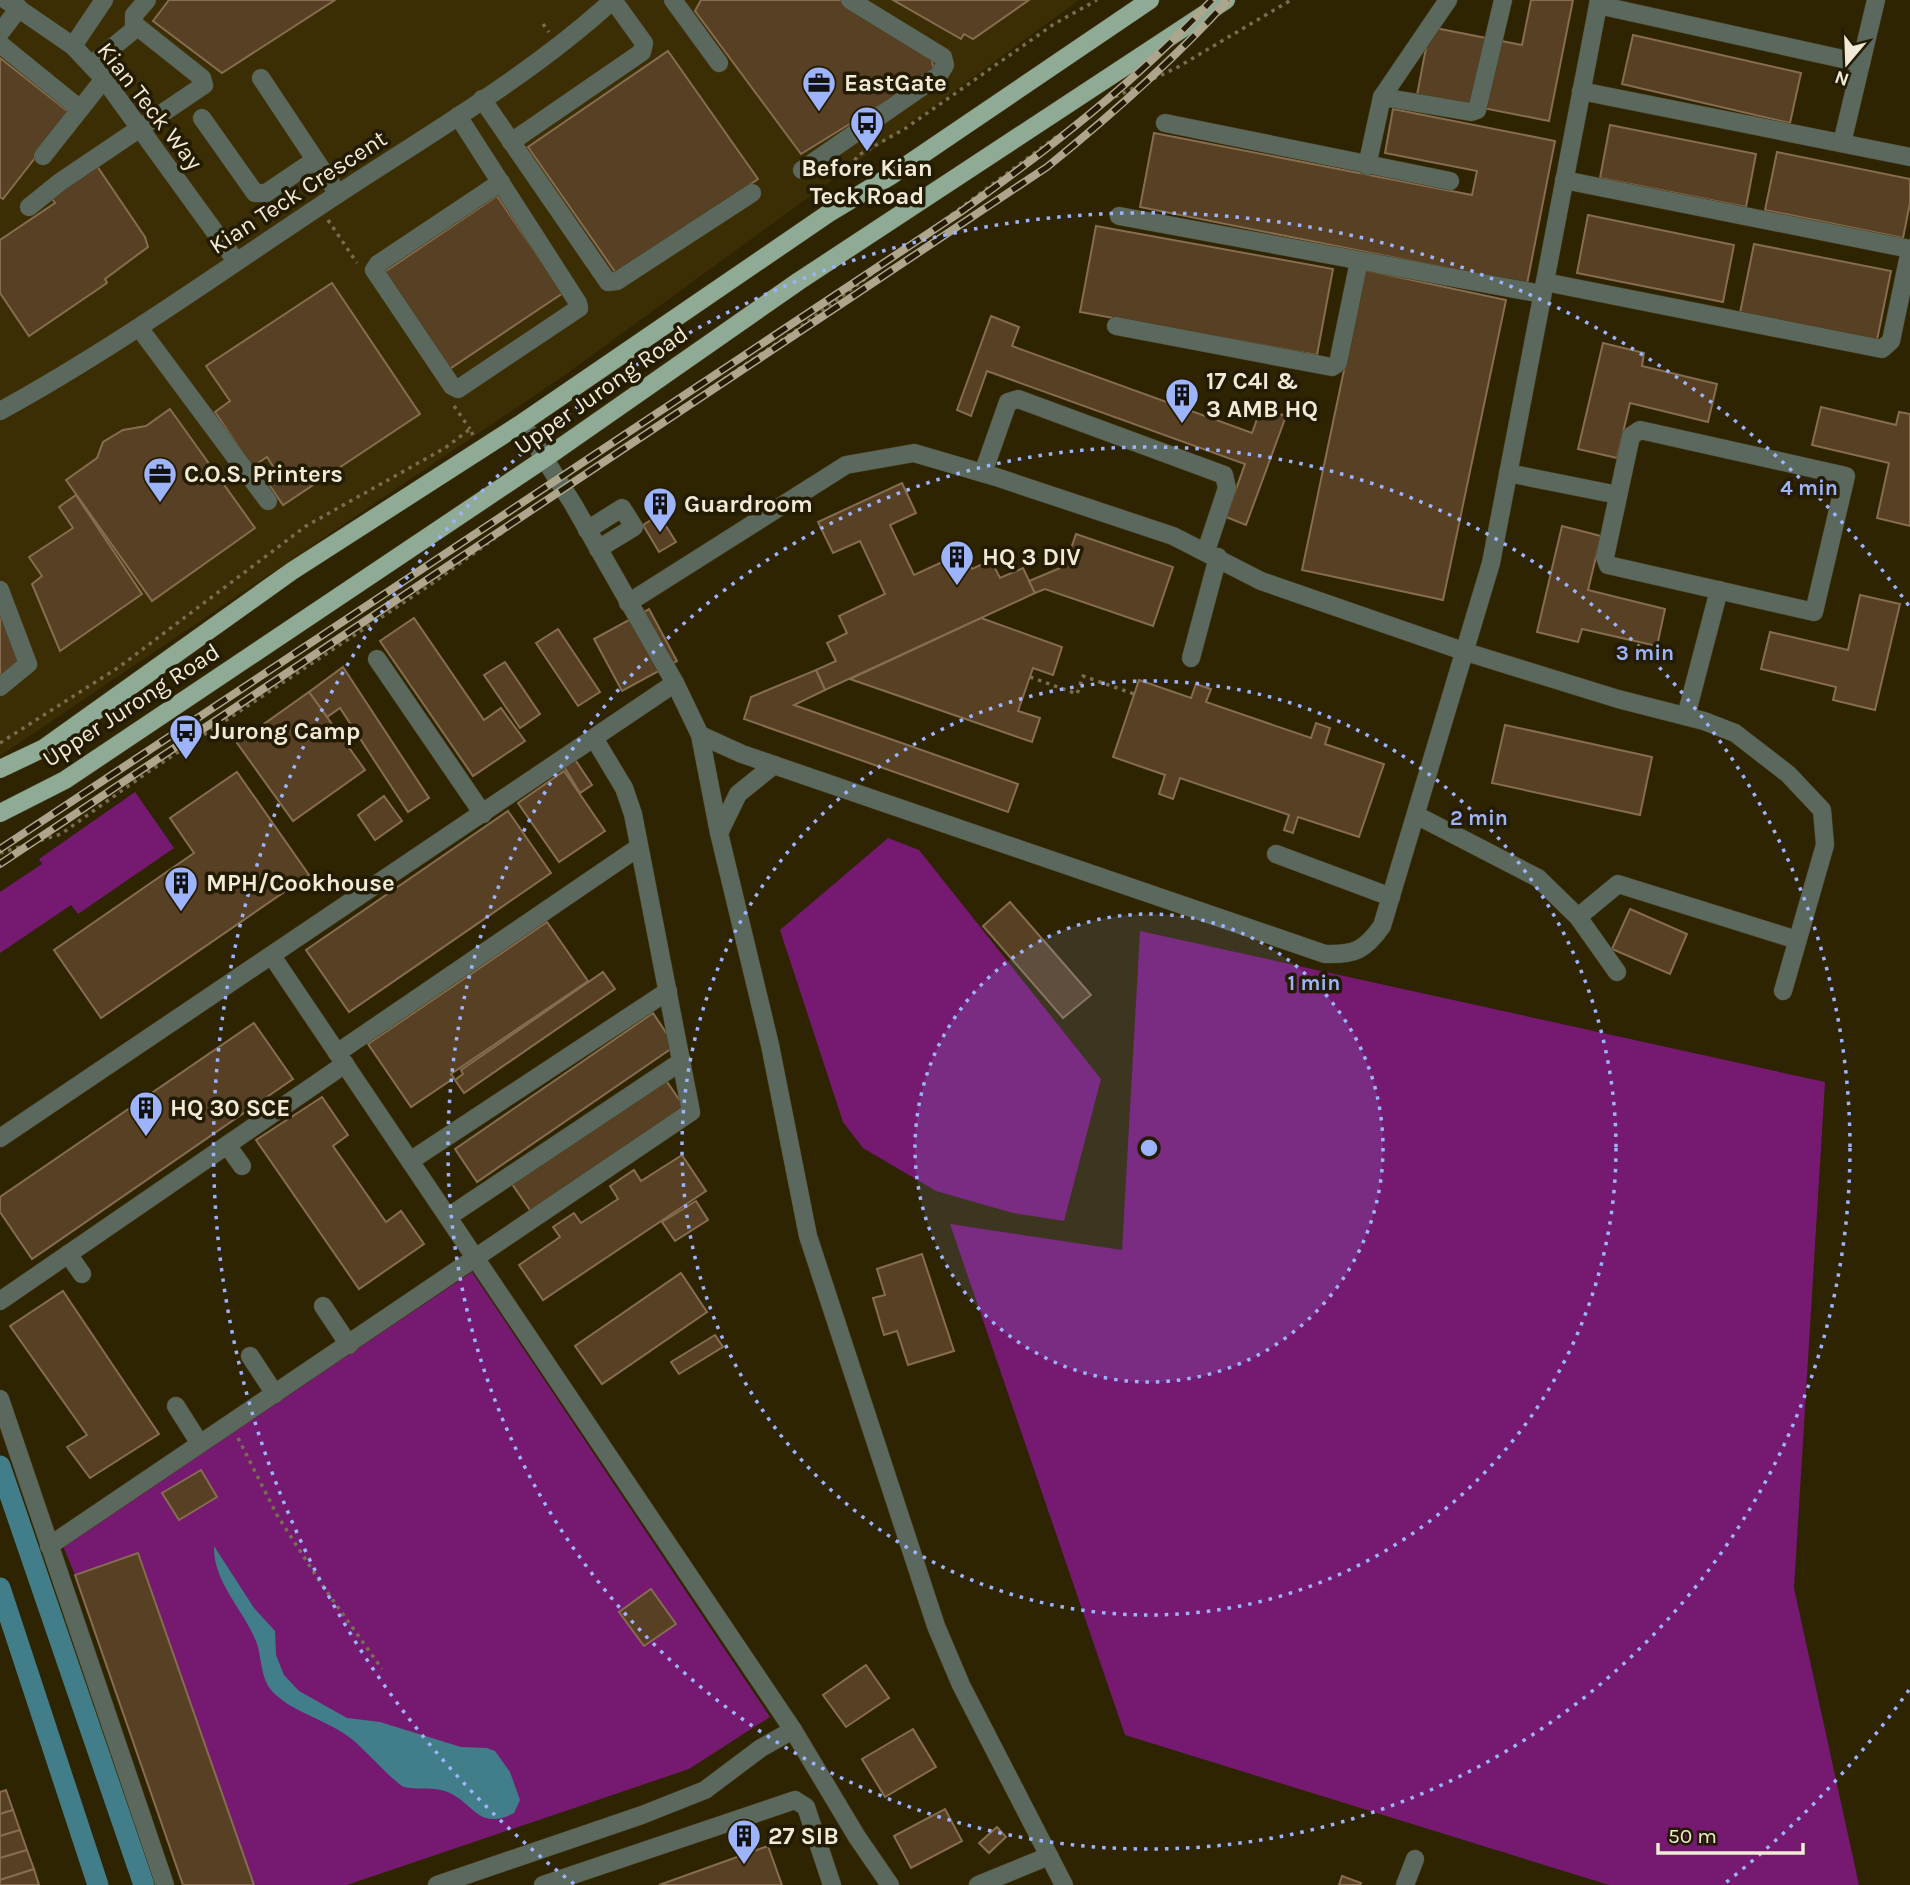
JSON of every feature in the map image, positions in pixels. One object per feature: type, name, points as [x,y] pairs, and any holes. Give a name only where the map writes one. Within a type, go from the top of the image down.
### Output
[{"type":"main road","name":"Upper Jurong Road","points":[[0,769],[44,748],[292,571],[522,423],[829,213],[892,175],[1150,0]]},
{"type":"main road","name":"Upper Jurong Road","points":[[0,813],[65,780],[544,459],[799,281],[1226,0]]},
{"type":"street","points":[[73,46],[104,0]]},
{"type":"street","points":[[29,207],[60,181],[201,89],[204,82],[136,28],[134,15],[147,0]]},
{"type":"street","points":[[511,142],[642,52],[644,43],[613,0]]},
{"type":"street","name":"Kian Teck Crescent","points":[[0,411],[78,369],[236,261],[458,116],[583,29],[613,0]]},
{"type":"street","points":[[802,170],[939,75],[944,65],[943,57],[850,0]]},
{"type":"street","points":[[1367,166],[1382,97],[1448,0]]},
{"type":"street","points":[[1382,97],[1471,113],[1476,110],[1503,0]]},
{"type":"street","points":[[1842,143],[1876,0]]},
{"type":"street","points":[[678,2],[719,62]]},
{"type":"street","points":[[700,735],[774,765],[1325,954],[1347,955],[1370,944],[1382,926],[1491,563],[1598,3],[1861,63]]},
{"type":"street","points":[[0,33],[13,4]]},
{"type":"street","name":"Kian Teck Way","points":[[13,4],[73,46],[104,79],[236,261]]},
{"type":"street","points":[[91,65],[136,28]]},
{"type":"street","points":[[0,44],[80,109]]},
{"type":"street","points":[[261,78],[338,194]]},
{"type":"street","points":[[43,156],[104,79]]},
{"type":"street","points":[[1581,91],[1910,157]]},
{"type":"street","points":[[482,99],[608,282],[617,281],[752,192]]},
{"type":"street","points":[[458,116],[501,182],[579,308],[458,390],[452,386],[374,270],[377,264],[501,182]]},
{"type":"street","points":[[201,118],[255,193],[266,192],[315,160]]},
{"type":"street","points":[[1165,123],[1450,181]]},
{"type":"street","points":[[1119,216],[1359,261],[1543,288],[1882,349],[1891,341],[1910,249],[1564,180]]},
{"type":"street","points":[[1116,326],[1332,368],[1338,363],[1359,261]]},
{"type":"street","points":[[140,328],[268,501]]},
{"type":"street","points":[[983,473],[1008,402],[1018,399],[1224,475],[1227,488],[1191,658]]},
{"type":"street","points":[[522,423],[675,683],[700,735],[719,833],[770,1045],[808,1236],[936,1626],[961,1685],[1064,1885]]},
{"type":"street","points":[[1640,430],[1846,476],[1814,612],[1719,590],[1608,565],[1605,557],[1631,436],[1640,430]]},
{"type":"street","points":[[628,603],[846,465],[914,453],[1172,536],[1261,581],[1466,652],[1618,699],[1686,716],[1735,733],[1788,774],[1822,810],[1825,845],[1783,991]]},
{"type":"street","points":[[1508,473],[1618,495]]},
{"type":"street","points":[[587,530],[622,508],[634,527],[598,549]]},
{"type":"street","points":[[0,590],[28,664],[0,687]]},
{"type":"street","points":[[1686,716],[1719,590]]},
{"type":"street","points":[[377,659],[483,814]]},
{"type":"street","points":[[0,1138],[675,683]]},
{"type":"street","points":[[49,1546],[688,1116],[693,1108],[628,795],[594,738]]},
{"type":"street","points":[[719,833],[738,794],[774,765]]},
{"type":"street","points":[[1416,815],[1538,878],[1578,917],[1618,972]]},
{"type":"street","points":[[0,1301],[227,1144],[341,1058],[639,847]]},
{"type":"street","points":[[1276,854],[1391,897]]},
{"type":"street","points":[[1578,917],[1618,884],[1797,940]]},
{"type":"street","points":[[272,956],[793,1730],[857,1837],[890,1885]]},
{"type":"street","points":[[410,1161],[668,991]]},
{"type":"street","points":[[448,1217],[682,1061]]},
{"type":"street","points":[[227,1144],[242,1166]]},
{"type":"street","points":[[68,1254],[82,1274]]},
{"type":"street","points":[[323,1306],[349,1345]]},
{"type":"street","points":[[250,1356],[275,1394]]},
{"type":"street","points":[[0,1399],[165,1885]]},
{"type":"street","points":[[176,1406],[200,1444]]},
{"type":"street","points":[[437,1885],[642,1815],[705,1790],[761,1748],[793,1730]]},
{"type":"street","points":[[543,1885],[790,1800],[800,1801],[806,1807],[832,1885]]},
{"type":"street","points":[[978,1885],[1049,1856]]},
{"type":"street","points":[[1405,1885],[1415,1859]]},
{"type":"path","points":[[848,176],[857,156],[906,128],[1054,24],[1097,0]]},
{"type":"path","points":[[1110,99],[1178,67],[1291,0]]},
{"type":"path","points":[[0,853],[61,834],[148,772],[430,585],[562,490],[795,331],[1066,129]]},
{"type":"path","points":[[0,743],[119,667],[306,526],[445,448],[470,429],[475,438]]},
{"type":"path","points":[[1030,677],[1077,694],[1083,676],[1135,694]]},
{"type":"path","points":[[231,1423],[277,1515],[320,1582],[382,1669]]},
{"type":"shaded area","points":[[0,0],[1079,0],[565,375],[0,756]]},
{"type":"shaded area","points":[[135,792],[174,848],[78,914],[71,905],[0,953],[0,892],[42,864],[39,859]]},
{"type":"shaded area","points":[[888,838],[919,850],[1101,1079],[1064,1221],[1013,1213],[936,1191],[863,1148],[843,1122],[780,930]]},
{"type":"shaded area","points":[[1140,931],[1825,1082],[1794,1588],[1859,1885],[1609,1885],[1125,1735],[950,1224],[1122,1250]]},
{"type":"shaded area","points":[[472,1272],[770,1717],[689,1769],[347,1885],[254,1885],[139,1554],[75,1575],[63,1546]]},
{"type":"water","points":[[214,1546],[254,1608],[275,1631],[276,1655],[284,1675],[299,1691],[347,1718],[380,1722],[461,1747],[495,1751],[510,1772],[520,1800],[514,1813],[501,1818],[482,1817],[452,1794],[441,1790],[404,1787],[343,1733],[280,1699],[268,1686],[256,1641],[218,1572]]},
{"type":"building","points":[[169,0],[335,0],[222,73],[153,21]]},
{"type":"building","name":"EastGate","points":[[701,0],[840,0],[931,54],[934,72],[801,154],[695,11]]},
{"type":"building","points":[[893,0],[1029,0],[973,39],[964,34],[961,39]]},
{"type":"building","points":[[1531,0],[1573,0],[1549,121],[1417,95],[1430,27],[1522,45]]},
{"type":"building","points":[[1633,35],[1801,73],[1790,123],[1622,84]]},
{"type":"building","points":[[668,51],[758,179],[618,276],[528,147]]},
{"type":"building","points":[[0,58],[70,113],[3,199],[0,197]]},
{"type":"building","points":[[1393,109],[1555,141],[1527,284],[1140,207],[1154,133],[1472,195],[1477,171],[1385,153]]},
{"type":"building","points":[[1610,125],[1756,154],[1746,207],[1600,178]]},
{"type":"building","points":[[1777,152],[1910,179],[1910,203],[1903,238],[1765,210]]},
{"type":"building","points":[[97,166],[145,237],[148,247],[105,279],[107,283],[29,336],[0,293],[0,240],[55,203],[51,197]]},
{"type":"building","points":[[497,196],[563,293],[448,370],[383,273]]},
{"type":"building","points":[[1588,215],[1734,245],[1723,302],[1577,273]]},
{"type":"building","points":[[1096,226],[1333,269],[1317,355],[1080,312]]},
{"type":"building","points":[[1754,244],[1891,271],[1877,340],[1740,313]]},
{"type":"building","points":[[1365,270],[1506,300],[1443,600],[1302,570]]},
{"type":"building","points":[[332,283],[420,414],[283,505],[268,483],[279,476],[267,457],[252,467],[215,412],[230,401],[206,366]]},
{"type":"building","name":"17 C4I & 3 AMB HQ","points":[[991,316],[1019,327],[1012,346],[1252,433],[1261,408],[1286,416],[1246,525],[1226,517],[1245,464],[987,371],[971,416],[957,410]]},
{"type":"building","points":[[1603,343],[1644,353],[1642,366],[1717,384],[1708,422],[1630,403],[1617,458],[1578,449]]},
{"type":"building","points":[[1821,407],[1896,425],[1899,412],[1910,414],[1910,526],[1877,518],[1889,463],[1812,445]]},
{"type":"building","name":"C.O.S. Printers","points":[[170,409],[255,528],[152,601],[66,480],[97,458],[103,442],[123,430],[146,426]]},
{"type":"building","name":"HQ 3 DIV","points":[[902,483],[916,513],[890,525],[914,575],[964,552],[972,569],[991,560],[1000,578],[1023,568],[1035,593],[825,690],[816,670],[836,661],[827,643],[847,633],[839,616],[885,594],[860,541],[833,553],[818,522]]},
{"type":"building","points":[[76,495],[142,594],[60,651],[32,584],[42,576],[29,557],[73,528],[59,507]]},
{"type":"building","name":"Guardroom","points":[[659,515],[676,542],[659,552],[643,525]]},
{"type":"building","points":[[1562,526],[1601,536],[1588,590],[1665,609],[1657,646],[1582,629],[1578,642],[1537,632]]},
{"type":"building","points":[[1076,534],[1173,567],[1153,626],[1045,589],[1035,593],[1029,581],[1065,566]]},
{"type":"building","points":[[1860,595],[1900,604],[1875,710],[1833,700],[1836,687],[1761,669],[1770,632],[1848,650]]},
{"type":"building","points":[[0,605],[25,667],[0,684]]},
{"type":"building","points":[[649,609],[677,661],[622,691],[594,639]]},
{"type":"building","points":[[414,618],[484,720],[501,708],[525,741],[473,776],[380,641]]},
{"type":"building","points":[[981,618],[1062,647],[1053,675],[1033,668],[1018,711],[1040,718],[1032,742],[850,679]]},
{"type":"building","points":[[558,629],[600,692],[578,706],[536,643]]},
{"type":"building","points":[[505,662],[540,714],[520,728],[484,675]]},
{"type":"building","points":[[343,667],[429,798],[408,812],[340,708],[327,717],[309,692]]},
{"type":"building","points":[[816,670],[825,690],[794,705],[1018,784],[1008,812],[744,719],[751,697]]},
{"type":"building","points":[[1139,680],[1191,698],[1196,684],[1211,689],[1206,702],[1311,738],[1316,723],[1330,728],[1325,744],[1384,764],[1359,837],[1298,817],[1293,833],[1284,830],[1289,815],[1180,778],[1173,799],[1159,794],[1165,775],[1113,757]]},
{"type":"building","points":[[309,692],[365,770],[293,821],[237,743]]},
{"type":"building","points":[[1505,725],[1652,757],[1640,815],[1492,783]]},
{"type":"building","points":[[574,758],[592,785],[580,793],[563,765]]},
{"type":"building","points":[[564,771],[605,831],[559,862],[518,803]]},
{"type":"building","name":"MPH/Cookhouse","points":[[237,772],[309,875],[101,1018],[54,950],[194,853],[170,818]]},
{"type":"building","points":[[384,796],[402,821],[375,840],[358,815]]},
{"type":"building","points":[[508,811],[551,873],[349,1012],[306,950]]},
{"type":"building","points":[[1010,902],[1091,995],[1063,1018],[983,926]]},
{"type":"building","points":[[1630,909],[1687,934],[1670,974],[1612,949]]},
{"type":"building","points":[[547,922],[588,981],[451,1074],[454,1078],[411,1107],[368,1044]]},
{"type":"building","points":[[603,972],[615,989],[464,1093],[455,1080],[463,1074],[461,1070]]},
{"type":"building","points":[[653,1013],[675,1046],[477,1182],[455,1149]]},
{"type":"building","name":"HQ 30 SCE","points":[[254,1023],[293,1079],[32,1259],[0,1212],[0,1197]]},
{"type":"building","points":[[665,1079],[685,1108],[532,1213],[512,1184]]},
{"type":"building","points":[[322,1097],[348,1135],[333,1146],[386,1222],[401,1211],[424,1244],[359,1289],[256,1140]]},
{"type":"building","points":[[682,1155],[706,1191],[543,1300],[519,1265],[560,1237],[553,1227],[574,1213],[581,1223],[618,1199],[610,1186],[634,1170],[641,1181]]},
{"type":"building","points":[[696,1201],[708,1220],[675,1241],[662,1222]]},
{"type":"building","points":[[922,1254],[954,1351],[908,1365],[897,1331],[884,1335],[873,1298],[885,1295],[877,1269]]},
{"type":"building","points":[[681,1273],[707,1312],[602,1384],[575,1346]]},
{"type":"building","points":[[63,1291],[159,1434],[90,1478],[67,1447],[87,1435],[10,1326]]},
{"type":"building","points":[[715,1335],[723,1347],[679,1374],[671,1362]]},
{"type":"building","points":[[201,1470],[217,1497],[179,1520],[162,1493]]},
{"type":"building","points":[[138,1553],[254,1885],[183,1885],[75,1575]]},
{"type":"building","points":[[651,1589],[676,1624],[644,1646],[619,1612]]},
{"type":"building","points":[[866,1665],[889,1698],[846,1727],[823,1695]]},
{"type":"building","points":[[913,1729],[936,1767],[885,1797],[862,1759]]},
{"type":"building","points":[[6,1790],[13,1810],[0,1814],[0,1792]]},
{"type":"building","points":[[945,1809],[962,1841],[911,1868],[894,1836]]},
{"type":"building","points":[[13,1810],[20,1830],[0,1836],[0,1814]]},
{"type":"building","points":[[997,1827],[1006,1837],[989,1853],[979,1843]]},
{"type":"building","points":[[20,1830],[27,1850],[0,1858],[0,1836]]},
{"type":"building","name":"27 SIB","points":[[768,1846],[782,1885],[659,1885]]},
{"type":"building","points":[[27,1850],[34,1869],[0,1880],[0,1858]]},
{"type":"building","points":[[34,1869],[39,1885],[0,1885],[0,1880]]},
{"type":"building","points":[[1342,1876],[1361,1883],[1339,1885]]},
{"type":"waterway","points":[[0,1466],[144,1885]]},
{"type":"waterway","points":[[0,1588],[98,1885]]},
{"type":"railway","points":[[0,849],[959,213],[1091,113],[1183,30],[1212,0]]},
{"type":"railway","points":[[0,864],[1047,167],[1141,87],[1186,45],[1228,0]]},
{"type":"place","name":"EastGate","points":[[819,113]]},
{"type":"place","name":"Before Kian Teck Road","points":[[867,153]]},
{"type":"place","name":"17 C4I & 3 AMB HQ","points":[[1182,425]]},
{"type":"place","name":"C.O.S. Printers","points":[[160,504]]},
{"type":"place","name":"Guardroom","points":[[660,534]]},
{"type":"place","name":"HQ 3 DIV","points":[[957,587]]},
{"type":"place","name":"Jurong Camp","points":[[186,761]]},
{"type":"place","name":"MPH/Cookhouse","points":[[181,913]]},
{"type":"place","name":"HQ 30 SCE","points":[[146,1138]]},
{"type":"place","name":"27 SIB","points":[[744,1866]]}]
